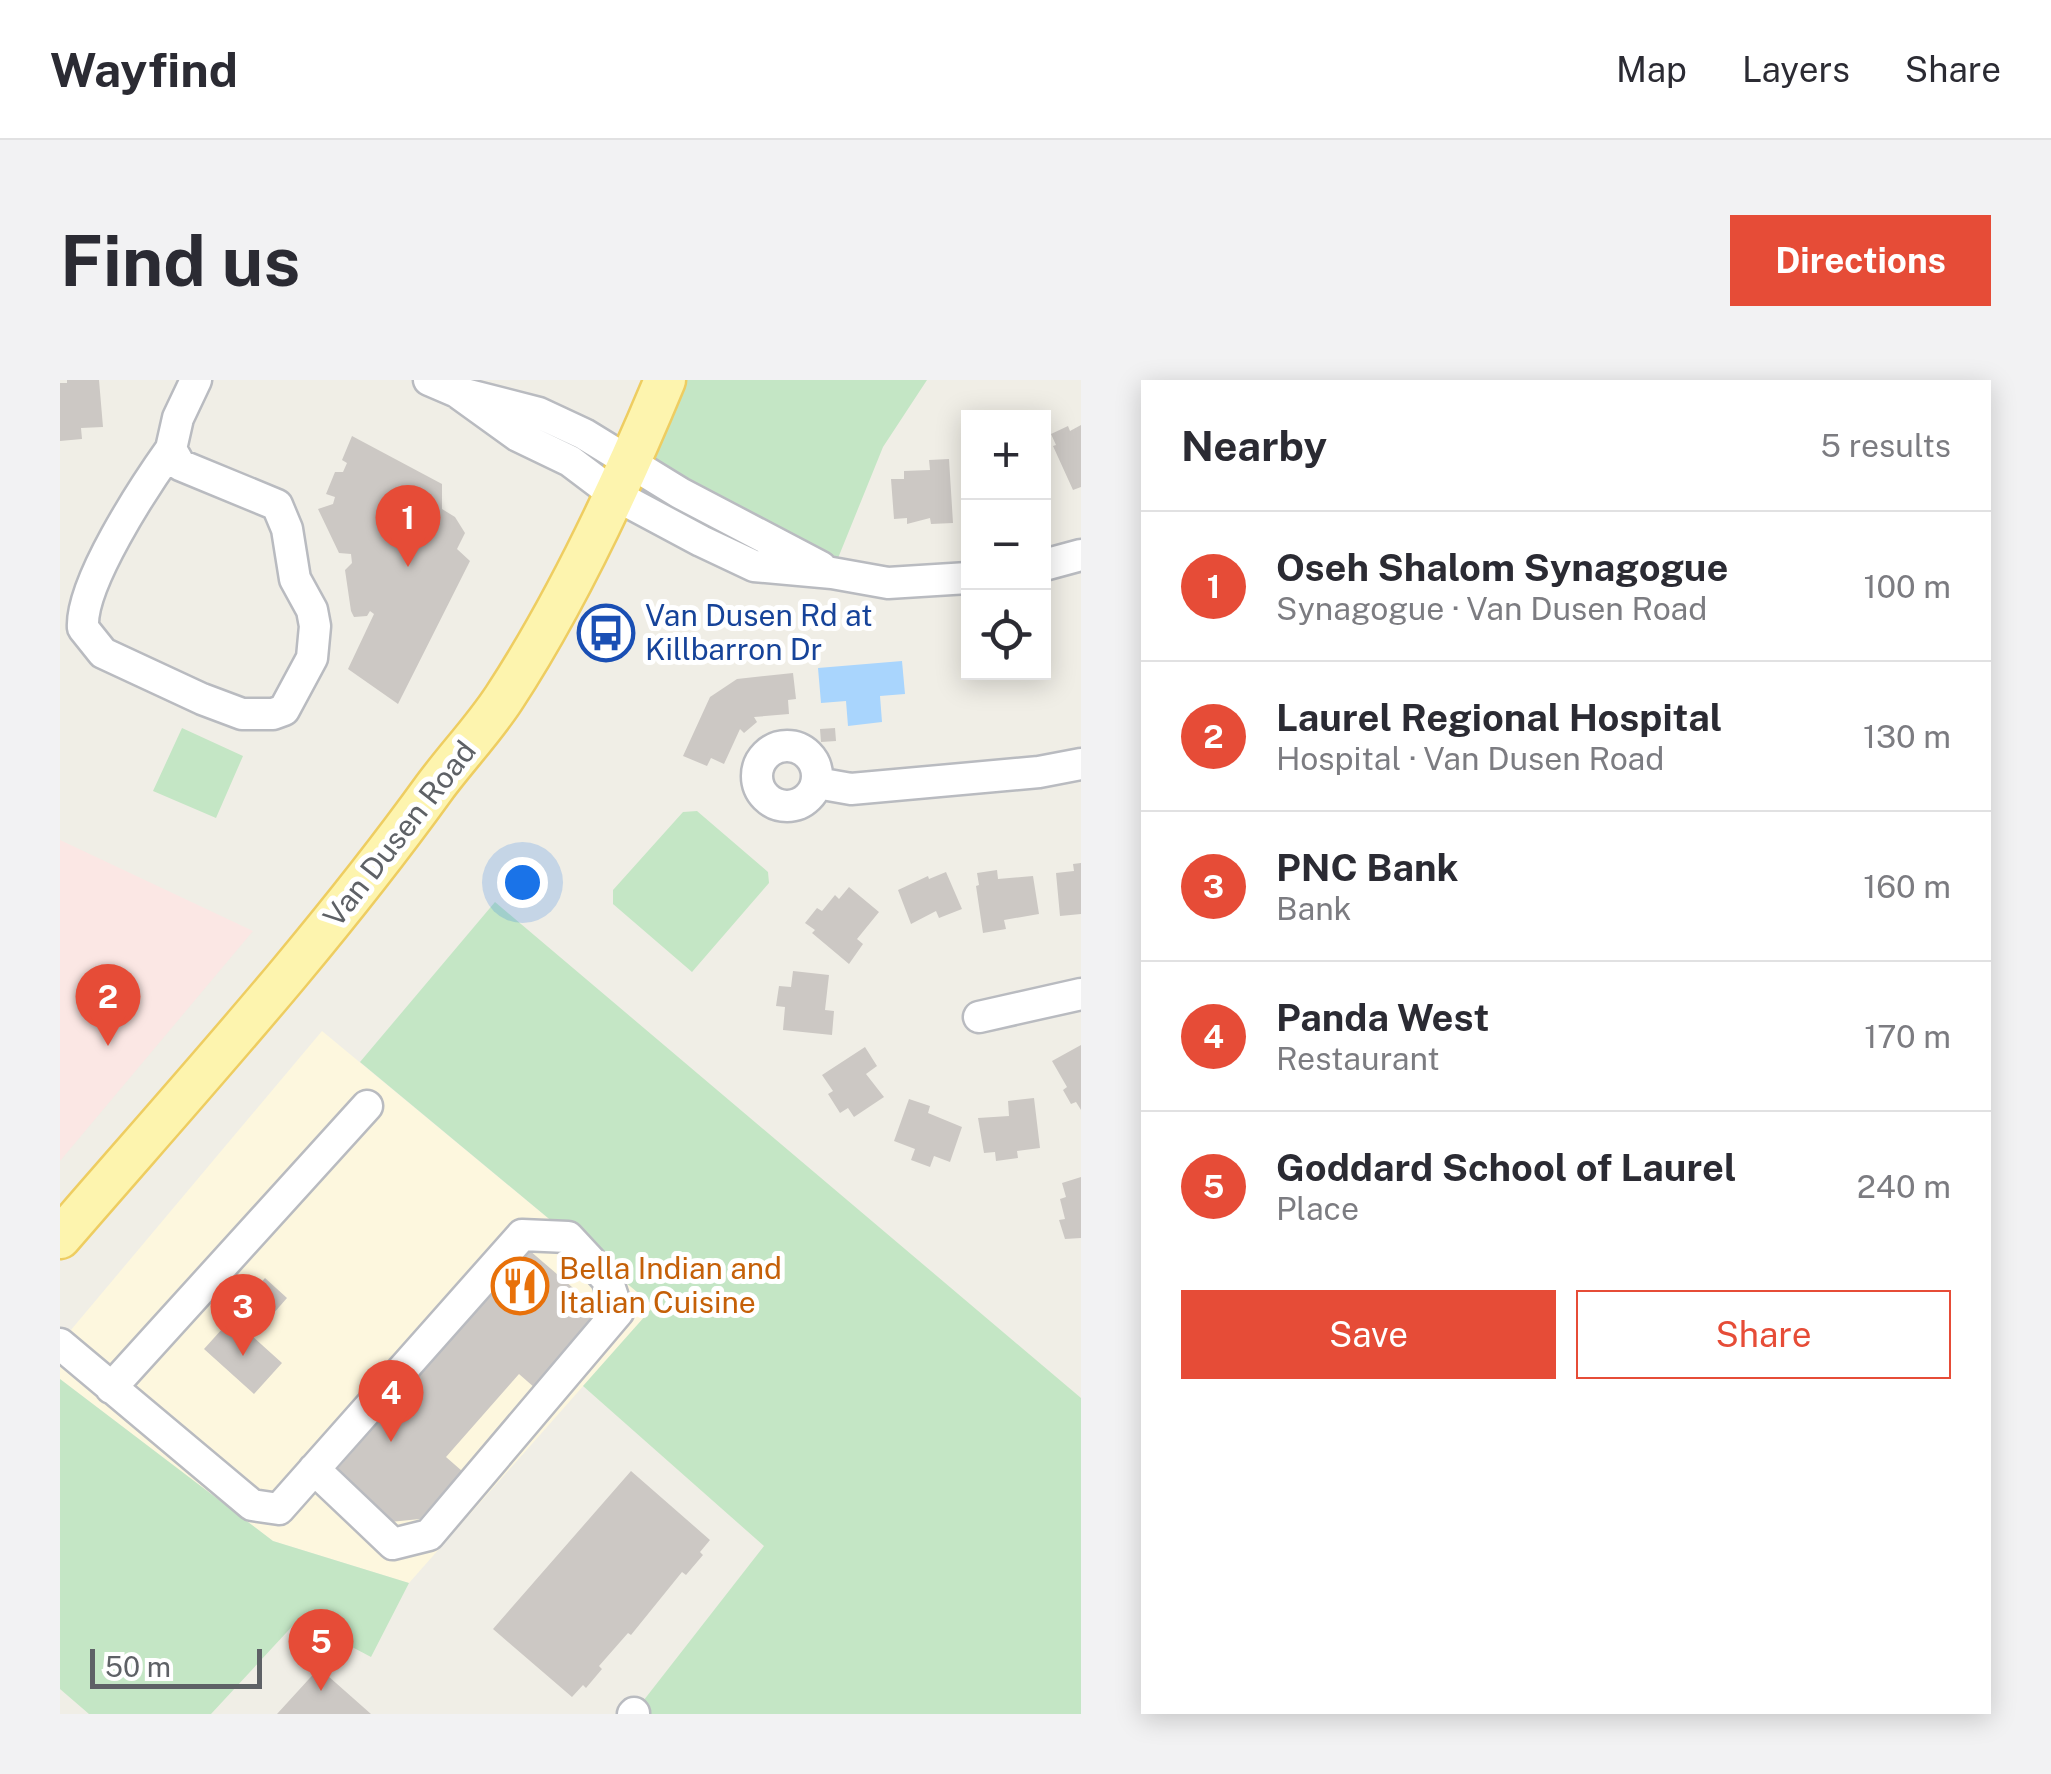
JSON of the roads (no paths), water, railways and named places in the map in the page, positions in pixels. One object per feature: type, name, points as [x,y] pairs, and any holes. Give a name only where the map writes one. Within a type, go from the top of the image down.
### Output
[{"type":"main road","name":"Van Dusen Road","points":[[60,1238],[312,946],[390,851],[503,700],[623,478],[665,380]]},
{"type":"street","points":[[171,449],[180,465],[277,506],[287,529],[296,579],[312,610],[316,644],[284,710],[242,714],[202,699],[103,654],[83,628],[87,595],[144,487],[171,449],[178,418],[196,380]]},
{"type":"street","points":[[443,386],[539,413],[584,434],[623,478],[680,493],[832,573],[888,583],[961,578]]},
{"type":"street","points":[[1051,562],[1081,555]]},
{"type":"street","points":[[817,784],[851,789],[1039,772],[1081,764]]},
{"type":"street","points":[[979,1017],[1081,994]]},
{"type":"street","points":[[111,1388],[367,1106]]},
{"type":"street","points":[[60,1344],[252,1505],[279,1509],[314,1469],[522,1235],[568,1237],[607,1279],[618,1312],[429,1534],[393,1544],[314,1469]]},
{"type":"water","points":[[902,661],[905,694],[880,696],[882,722],[848,726],[846,701],[821,703],[818,668]]},
{"type":"place","name":"Oseh Shalom Synagogue","points":[[408,567]]},
{"type":"place","name":"Van Dusen Rd at Killbarron Dr","points":[[606,633]]},
{"type":"place","name":"Laurel Regional Hospital","points":[[108,1046]]},
{"type":"place","name":"Bella Indian and Italian Cuisine","points":[[520,1286]]},
{"type":"place","name":"PNC Bank","points":[[243,1356]]},
{"type":"place","name":"Panda West","points":[[391,1442]]},
{"type":"place","name":"Goddard School of Laurel","points":[[321,1691]]}]
